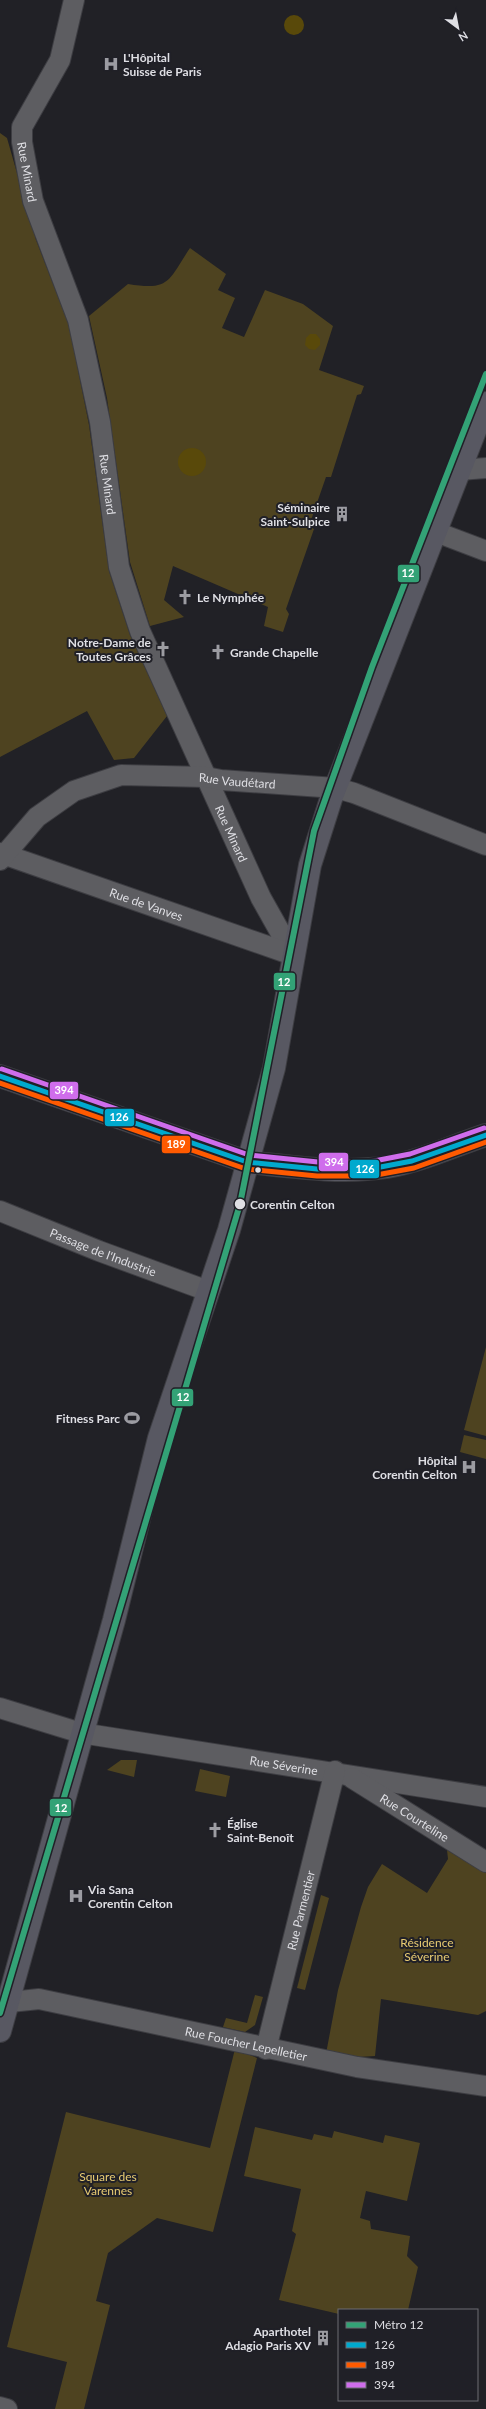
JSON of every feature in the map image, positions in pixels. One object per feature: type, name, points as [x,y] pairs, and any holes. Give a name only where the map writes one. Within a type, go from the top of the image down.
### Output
[{"type":"main road","points":[[0,2031],[4,2003],[114,1620],[159,1438],[229,1230],[274,1068],[310,865],[336,788],[486,403]]},
{"type":"main road","points":[[0,1076],[247,1162],[290,1166],[369,1169],[413,1162],[486,1135]]},
{"type":"street","name":"Rue Minard","points":[[74,0],[60,60],[22,127],[22,142],[33,201],[78,320],[100,422],[119,567],[140,631],[261,898],[293,955]]},
{"type":"street","points":[[460,470],[486,468]]},
{"type":"street","points":[[436,532],[486,551]]},
{"type":"street","name":"Rue Vaudétard","points":[[1,856],[37,817],[74,791],[121,775],[206,777],[221,780],[336,788],[354,792],[486,845]]},
{"type":"street","name":"Rue de Vanves","points":[[1,856],[293,955]]},
{"type":"street","name":"Passage de l'Industrie","points":[[0,1211],[99,1251],[208,1290]]},
{"type":"street","name":"Rue Séverine","points":[[0,1708],[81,1732],[340,1772],[486,1797]]},
{"type":"street","name":"Rue Courteline","points":[[340,1772],[486,1862]]},
{"type":"street","name":"Rue Parmentier","points":[[266,2049],[340,1772]]},
{"type":"street","name":"Rue Foucher Lepelletier","points":[[4,2003],[39,1999],[266,2049],[357,2067],[486,2086]]},
{"type":"street","points":[[0,2407],[7,2409]]},
{"type":"green space","points":[[0,133],[7,138],[36,240],[69,325],[89,425],[109,571],[130,635],[167,716],[134,758],[114,760],[87,711],[0,757]]},
{"type":"green space","points":[[190,248],[226,274],[218,290],[235,298],[222,328],[244,337],[265,290],[303,304],[333,326],[319,370],[364,386],[361,394],[357,395],[331,477],[326,477],[309,526],[314,529],[286,609],[289,614],[283,632],[264,626],[268,607],[173,566],[164,600],[184,617],[150,626],[130,562],[107,398],[89,316],[128,284],[152,286],[166,281],[172,276]]},
{"type":"green space","points":[[486,1347],[486,1436],[464,1430]]},
{"type":"green space","points":[[464,1435],[486,1440],[486,1459],[460,1452]]},
{"type":"green space","points":[[121,1760],[137,1760],[134,1777],[107,1770]]},
{"type":"green space","points":[[200,1769],[230,1776],[226,1797],[195,1791]]},
{"type":"green space","name":"Résidence Séverine","points":[[447,1850],[486,1873],[486,2011],[478,2015],[381,1999],[375,2056],[325,2059],[338,1990],[368,1887],[382,1864],[427,1893],[448,1859]]},
{"type":"green space","points":[[321,1895],[329,1898],[305,1990],[297,1988]]},
{"type":"green space","points":[[255,1995],[263,1997],[255,2025],[245,2032],[223,2027],[226,2018],[247,2023]]},
{"type":"green space","name":"Square des Varennes","points":[[235,2049],[257,2058],[213,2232],[157,2218],[108,2253],[96,2301],[110,2305],[84,2409],[55,2409],[67,2362],[7,2347],[66,2112],[210,2148]]},
{"type":"green space","points":[[255,2127],[312,2140],[314,2134],[332,2138],[334,2131],[383,2143],[385,2135],[420,2143],[407,2201],[366,2191],[360,2218],[370,2221],[371,2229],[410,2236],[407,2256],[418,2267],[408,2309],[338,2309],[338,2314],[279,2300],[296,2234],[292,2231],[301,2189],[244,2176]]},
{"type":"shaded area","points":[[294,15],[301,18],[304,25],[301,32],[294,35],[287,32],[284,25],[287,18]]},
{"type":"shaded area","points":[[310,334],[316,334],[320,339],[320,345],[315,350],[309,349],[305,345],[306,338]]},
{"type":"shaded area","points":[[192,448],[202,452],[206,462],[202,472],[192,476],[182,472],[178,462],[182,452]]},
{"type":"metro line","name":"12","points":[[0,2013],[240,1204],[314,831],[372,667],[486,374]]},
{"type":"transit line","name":"394","points":[[2,1069],[249,1155],[318,1162],[369,1162],[410,1154],[484,1128]]},
{"type":"transit line","name":"126","points":[[0,1076],[247,1162],[317,1169],[370,1169],[412,1161],[486,1135]]},
{"type":"transit line","name":"189","points":[[0,1083],[246,1169],[317,1176],[371,1176],[414,1168],[486,1142]]},
{"type":"place","name":"L'Hôpital Suisse de Paris","points":[[111,64]]},
{"type":"place","name":"Séminaire Saint-Sulpice","points":[[342,514]]},
{"type":"place","name":"Le Nymphée","points":[[185,597]]},
{"type":"place","name":"Notre-Dame de Toutes Grâces","points":[[163,649]]},
{"type":"place","name":"Grande Chapelle","points":[[218,652]]},
{"type":"place","name":"Corentin Celton","points":[[240,1204]]},
{"type":"place","name":"Fitness Parc","points":[[132,1418]]},
{"type":"place","name":"Hôpital Corentin Celton","points":[[469,1467]]},
{"type":"place","name":"Église Saint-Benoît","points":[[215,1830]]},
{"type":"place","name":"Via Sana Corentin Celton","points":[[76,1896]]},
{"type":"place","name":"Aparthotel Adagio Paris XV","points":[[323,2338]]}]
